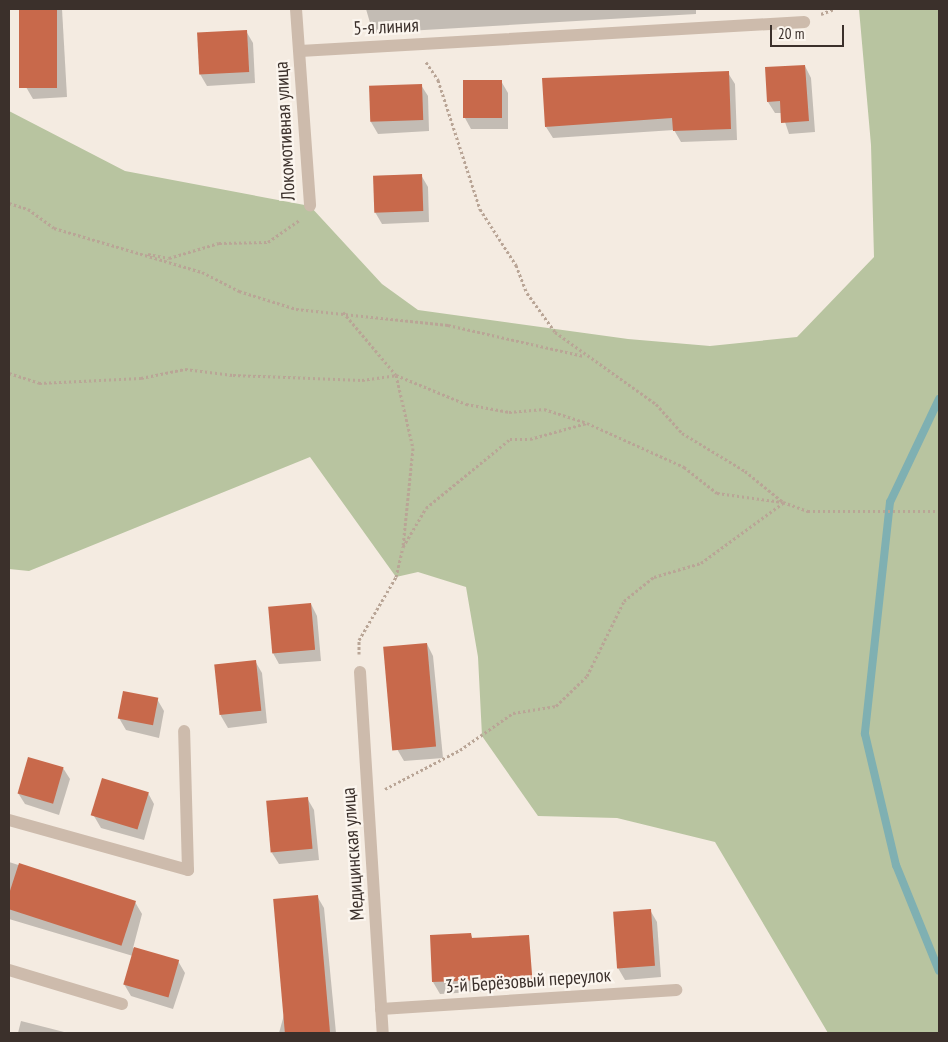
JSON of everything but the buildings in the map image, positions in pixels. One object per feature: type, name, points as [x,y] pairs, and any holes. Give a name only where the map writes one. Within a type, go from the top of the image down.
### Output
[{"type":"street","name":"Локомотивная улица","points":[[296,9],[310,206]]},
{"type":"street","name":"5-я линия","points":[[300,51],[804,22]]},
{"type":"street","name":"Медицинская улица","points":[[360,672],[383,1033]]},
{"type":"street","points":[[9,820],[188,870],[184,732]]},
{"type":"street","points":[[9,970],[122,1004]]},
{"type":"street","name":"3-й Берёзовый переулок","points":[[381,1009],[676,990]]},
{"type":"path","points":[[415,44],[438,80],[480,209],[516,265],[527,293],[555,332],[583,356],[656,404],[682,433],[745,471],[783,502]]},
{"type":"path","points":[[9,203],[28,209],[54,228],[130,251],[296,309],[342,312],[448,324],[583,356]]},
{"type":"path","name":"Локомотивная улица","points":[[130,251],[169,258],[219,243],[268,242],[295,226],[310,206]]},
{"type":"path","points":[[342,312],[396,375],[466,404],[509,412],[544,409],[587,422],[684,467],[716,493],[783,502],[808,511],[939,511]]},
{"type":"path","points":[[9,373],[39,383],[141,378],[185,368],[233,376],[362,380],[396,375]]},
{"type":"path","points":[[360,672],[359,640],[396,577],[403,547],[413,448],[396,375]]},
{"type":"path","points":[[403,547],[426,508],[510,439],[530,439],[587,422]]},
{"type":"path","points":[[368,800],[460,750],[513,713],[556,706],[587,676],[624,601],[654,577],[701,563],[783,502]]},
{"type":"green space","points":[[859,9],[939,9],[939,1033],[828,1033],[715,842],[617,818],[538,816],[482,736],[478,657],[466,587],[418,572],[396,577],[310,457],[29,571],[9,569],[9,111],[125,171],[310,206],[382,284],[418,310],[628,339],[710,346],[797,337],[874,257],[871,145]]},
{"type":"waterway","points":[[939,399],[890,502],[865,734],[896,865],[939,971]]}]
